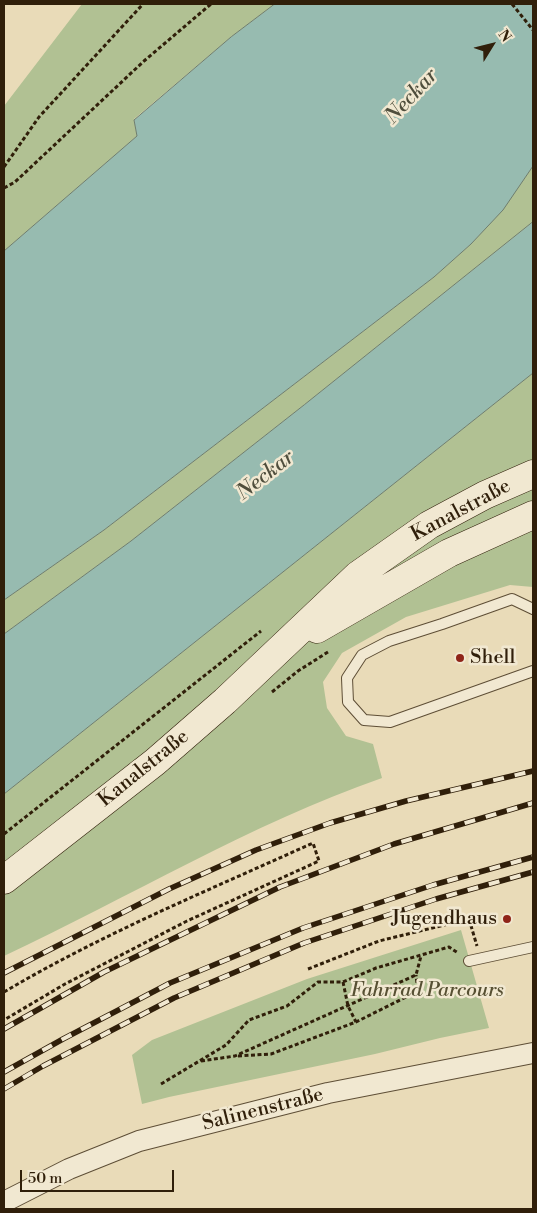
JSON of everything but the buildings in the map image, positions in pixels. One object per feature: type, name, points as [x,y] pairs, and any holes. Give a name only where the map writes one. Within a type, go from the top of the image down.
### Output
[{"type":"main road","name":"Kanalstraße","points":[[4,880],[155,762],[225,701],[358,575],[429,525],[485,495],[533,474]]},
{"type":"main road","name":"Kanalstraße","points":[[279,651],[449,553],[532,516]]},
{"type":"street","name":"Salinenstraße","points":[[4,1202],[69,1170],[140,1141],[328,1093],[533,1053]]},
{"type":"lane","points":[[533,609],[512,599],[389,641],[362,655],[357,662],[347,678],[348,702],[364,720],[390,722],[533,671]]},
{"type":"lane","points":[[469,961],[533,947]]},
{"type":"path","points":[[4,167],[39,117],[143,4]]},
{"type":"path","points":[[4,188],[15,182],[144,62],[210,4]]},
{"type":"path","points":[[512,4],[533,30]]},
{"type":"path","points":[[267,696],[298,671],[329,651]]},
{"type":"path","points":[[4,992],[32,975],[146,918],[313,843],[319,861],[186,921],[65,984],[4,1020]]},
{"type":"path","points":[[308,969],[379,941],[469,919],[481,958]]},
{"type":"path","points":[[161,1084],[226,1045],[249,1020],[287,1006],[318,982],[342,982],[376,968],[450,947],[469,961]]},
{"type":"path","points":[[198,1061],[271,1054],[356,1022],[418,991],[416,975],[421,956]]},
{"type":"path","points":[[235,1056],[416,975]]},
{"type":"path","points":[[342,982],[348,1006],[356,1022]]},
{"type":"green space","points":[[82,4],[275,4],[231,37],[134,119],[137,136],[4,251],[4,106]]},
{"type":"green space","points":[[533,166],[533,222],[131,541],[4,634],[4,600],[104,530],[434,277],[471,244],[502,210]]},
{"type":"green space","points":[[533,373],[533,587],[510,585],[406,617],[342,653],[323,682],[327,708],[346,736],[373,744],[382,778],[333,796],[238,839],[4,956],[4,794]]},
{"type":"green space","name":"Fahrrad Parcours","points":[[461,930],[489,1028],[142,1104],[132,1055],[152,1040],[307,979]]},
{"type":"water","name":"Neckar","points":[[275,4],[533,4],[533,166],[503,210],[471,244],[434,277],[104,530],[4,600],[4,251],[137,136],[134,120],[231,37]]},
{"type":"water","name":"Neckar","points":[[533,222],[533,373],[4,794],[4,634],[131,541]]},
{"type":"railway","points":[[4,973],[169,889],[256,850],[330,823],[406,801],[533,771]]},
{"type":"railway","points":[[4,1029],[104,972],[280,887],[394,844],[533,803]]},
{"type":"railway","points":[[4,1072],[170,983],[303,928],[433,885],[533,857]]},
{"type":"railway","points":[[4,1089],[43,1066],[174,998],[304,943],[436,899],[533,872]]},
{"type":"place","name":"Shell","points":[[460,658]]},
{"type":"place","name":"Jugendhaus","points":[[507,919]]}]
